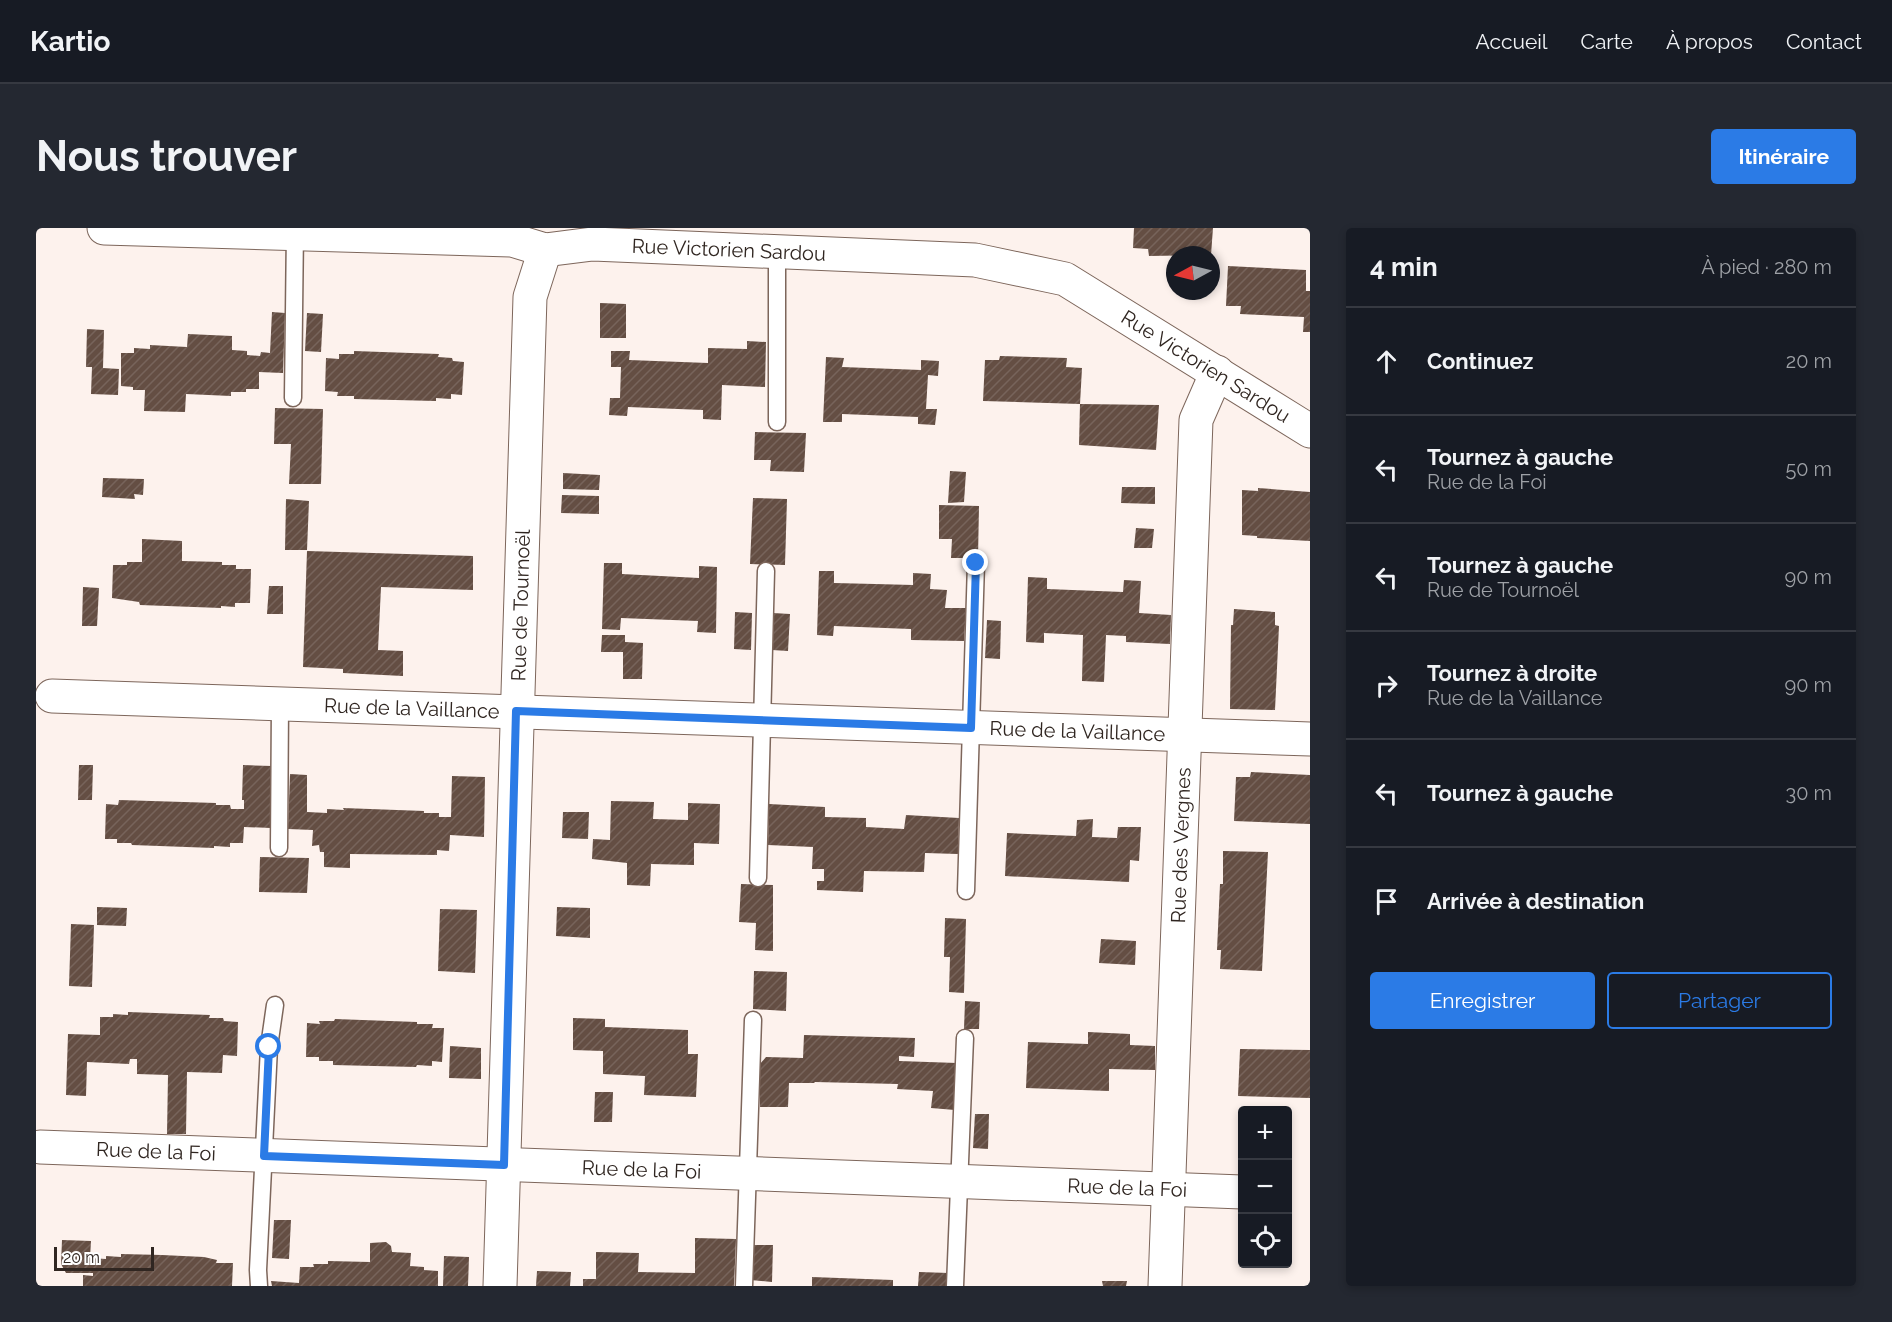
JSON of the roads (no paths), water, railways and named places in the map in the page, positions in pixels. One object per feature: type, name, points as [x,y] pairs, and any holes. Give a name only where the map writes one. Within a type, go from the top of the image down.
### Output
[{"type":"street","name":"Rue Victorien Sardou","points":[[104,228],[512,234],[545,250],[593,244],[975,260],[1065,279],[1310,431]]},
{"type":"street","name":"Rue de Tournoël","points":[[500,1286],[530,297],[545,250]]},
{"type":"street","name":"Rue des Vergnes","points":[[1165,1286],[1196,420],[1217,372]]},
{"type":"street","name":"Rue de la Vaillance","points":[[52,696],[1310,739]]},
{"type":"street","name":"Rue de la Foi","points":[[40,1148],[1238,1192]]},
{"type":"lane","points":[[293,398],[295,231]]},
{"type":"lane","points":[[777,252],[777,422]]},
{"type":"lane","points":[[966,891],[976,563]]},
{"type":"lane","points":[[758,878],[766,571]]},
{"type":"lane","points":[[279,848],[280,703]]},
{"type":"lane","points":[[259,1286],[269,1047],[275,1005]]},
{"type":"lane","points":[[744,1286],[753,1020]]},
{"type":"lane","points":[[955,1286],[965,1038]]}]
